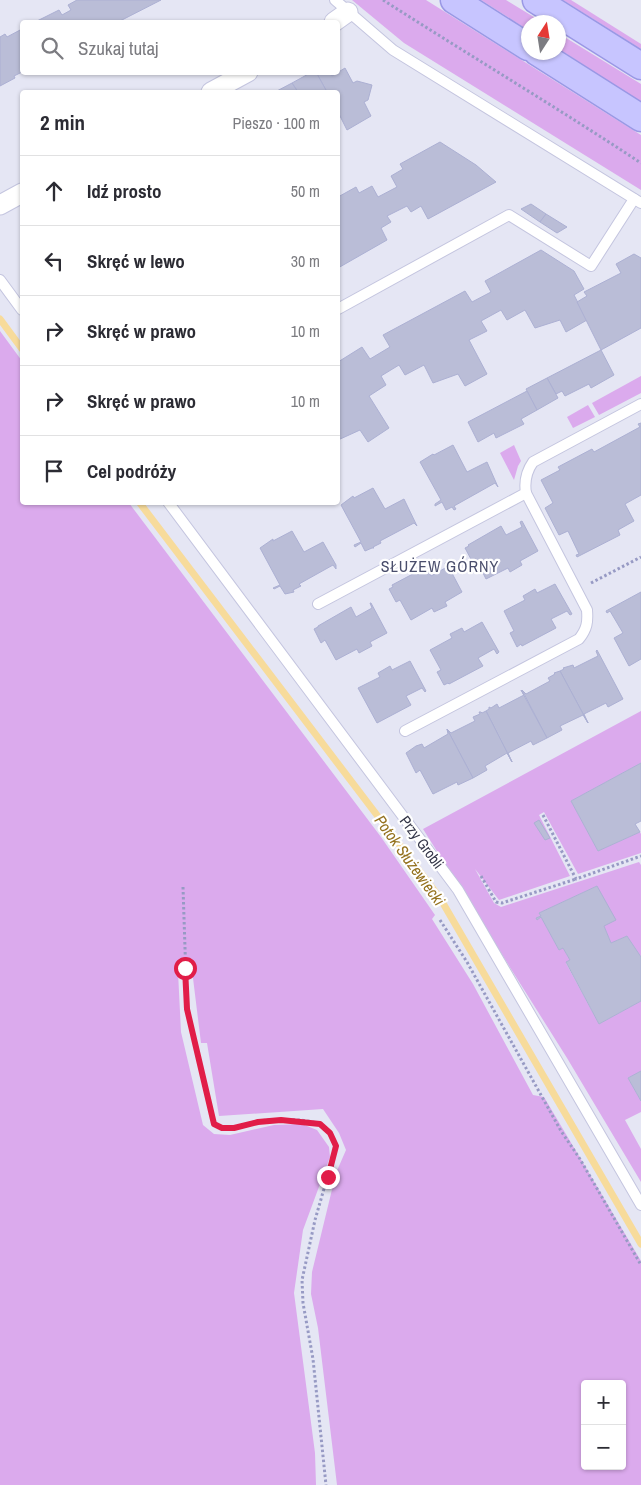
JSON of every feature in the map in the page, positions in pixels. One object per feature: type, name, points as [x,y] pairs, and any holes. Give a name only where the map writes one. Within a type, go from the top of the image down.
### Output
[{"type":"main road","points":[[454,0],[521,43]]},
{"type":"main road","points":[[536,0],[641,66]]},
{"type":"main road","points":[[550,60],[641,118]]},
{"type":"street","points":[[214,90],[242,75]]},
{"type":"street","points":[[0,205],[20,194]]},
{"type":"lane","points":[[339,11],[393,50],[638,201],[591,266],[581,272]]},
{"type":"lane","points":[[340,308],[508,215],[591,266]]},
{"type":"lane","points":[[0,280],[20,307]]},
{"type":"lane","points":[[405,730],[579,639],[585,632],[588,621],[587,610],[526,492],[524,484],[533,462],[641,404]]},
{"type":"lane","points":[[318,604],[526,492]]},
{"type":"lane","name":"Przy Grobli","points":[[170,505],[458,890],[641,1205]]},
{"type":"path","points":[[383,0],[482,64],[535,94],[641,163]]},
{"type":"path","points":[[577,591],[641,557]]},
{"type":"path","points":[[543,815],[576,878]]},
{"type":"path","points":[[481,876],[496,902],[502,903],[641,856]]},
{"type":"path","points":[[183,887],[187,1009],[214,1124],[222,1128],[234,1128],[258,1122],[281,1120],[320,1124],[330,1133],[336,1146],[315,1220],[302,1280],[303,1304],[313,1359],[326,1485]]},
{"type":"path","points":[[440,920],[467,962],[561,1131],[641,1265]]},
{"type":"shaded area","points":[[352,0],[426,0],[641,135],[641,190],[404,43]]},
{"type":"shaded area","points":[[481,0],[506,0],[531,15],[521,15],[521,26]]},
{"type":"shaded area","points":[[563,0],[571,0],[641,44],[641,49]]},
{"type":"shaded area","points":[[566,38],[641,84],[641,102],[566,54]]},
{"type":"shaded area","points":[[0,331],[20,358],[20,505],[131,505],[381,837],[435,915],[432,919],[473,984],[533,1095],[544,1097],[641,1261],[641,1485],[337,1485],[318,1328],[311,1294],[312,1272],[336,1173],[346,1150],[339,1133],[323,1109],[219,1116],[207,1043],[201,1043],[192,970],[178,972],[181,1032],[203,1125],[214,1134],[230,1135],[274,1125],[302,1124],[317,1130],[329,1147],[330,1157],[303,1230],[294,1293],[315,1453],[316,1485],[0,1485]]},
{"type":"shaded area","points":[[641,376],[641,393],[599,415],[592,403]]},
{"type":"shaded area","points":[[588,405],[595,417],[573,428],[567,417]]},
{"type":"shaded area","points":[[514,445],[521,461],[514,480],[500,453]]},
{"type":"shaded area","points":[[641,711],[641,763],[571,801],[598,851],[640,832],[641,853],[578,874],[544,812],[539,815],[570,876],[499,900],[475,869],[494,903],[501,907],[639,862],[641,865],[641,957],[627,936],[611,943],[604,926],[597,886],[539,913],[541,916],[536,918],[537,920],[541,917],[559,950],[563,948],[570,960],[566,963],[599,1024],[641,1001],[641,1071],[628,1078],[641,1101],[641,1112],[625,1120],[641,1149],[641,1182],[567,1058],[423,829]]},
{"type":"building","points":[[77,0],[161,0],[122,20],[39,20],[59,10],[62,15],[71,10],[68,5]]},
{"type":"building","points":[[20,30],[20,73],[0,86],[0,37],[5,34],[7,37]]},
{"type":"building","points":[[345,68],[353,83],[357,81],[372,85],[368,100],[364,102],[371,116],[347,130],[340,116],[340,90],[326,90],[318,75],[340,75],[340,71]]},
{"type":"building","points":[[307,75],[318,75],[326,90],[297,90],[292,83]]},
{"type":"building","points":[[292,83],[297,90],[279,90]]},
{"type":"building","points":[[440,142],[476,165],[496,182],[428,219],[421,206],[411,212],[407,206],[387,216],[391,222],[381,228],[387,240],[340,267],[340,196],[356,187],[359,193],[372,186],[378,197],[397,187],[391,176],[403,169],[400,164]]},
{"type":"building","points":[[531,204],[546,214],[540,222],[521,209]]},
{"type":"building","points":[[546,214],[567,227],[557,233],[540,222]]},
{"type":"building","points":[[541,250],[574,271],[584,289],[574,295],[587,320],[566,332],[560,320],[535,328],[525,310],[507,320],[501,310],[481,321],[487,331],[469,340],[487,374],[465,386],[458,374],[433,383],[424,365],[405,375],[399,365],[381,376],[386,385],[369,396],[389,428],[368,442],[360,430],[340,439],[340,361],[362,347],[370,359],[390,347],[383,335],[465,291],[472,302],[491,292],[485,281]]},
{"type":"building","points":[[634,254],[641,258],[641,328],[601,350],[577,302],[587,296],[584,292],[621,273],[616,264]]},
{"type":"building","points":[[601,350],[614,375],[591,388],[589,384],[565,396],[562,391],[556,394],[547,378]]},
{"type":"building","points":[[547,378],[558,398],[537,410],[526,389]]},
{"type":"building","points":[[527,391],[537,410],[521,419],[524,424],[496,438],[494,433],[478,442],[468,422]]},
{"type":"building","points":[[641,423],[641,495],[625,504],[634,521],[618,530],[620,535],[577,557],[576,555],[579,554],[568,531],[559,535],[545,508],[553,503],[541,480],[560,470],[558,467],[592,449],[594,452],[640,427],[638,424]]},
{"type":"building","points":[[453,445],[467,472],[487,462],[498,487],[495,483],[454,506],[456,509],[454,510],[452,507],[446,510],[442,502],[435,506],[441,500],[420,462]]},
{"type":"building","points":[[373,488],[385,509],[404,499],[417,526],[414,523],[380,541],[381,543],[374,548],[365,551],[361,543],[355,547],[354,545],[361,542],[341,505],[353,496],[354,498]]},
{"type":"building","points":[[522,521],[538,551],[520,561],[522,565],[510,572],[508,568],[486,579],[476,559],[472,561],[465,548],[501,526],[506,535],[522,527],[520,522]]},
{"type":"building","points":[[292,531],[304,552],[323,542],[336,565],[336,569],[333,565],[299,584],[301,586],[293,590],[294,592],[285,594],[280,586],[273,588],[280,585],[260,548],[273,539],[273,541]]},
{"type":"building","points":[[446,562],[462,592],[445,602],[447,606],[434,612],[432,608],[411,620],[400,600],[396,602],[389,589],[393,587],[392,585],[426,567],[431,576],[447,567]]},
{"type":"building","points":[[555,584],[572,614],[570,615],[567,611],[551,619],[556,628],[517,647],[510,633],[514,631],[504,611],[525,600],[523,596],[535,589],[537,593]]},
{"type":"building","points":[[641,592],[641,659],[629,666],[614,638],[623,633],[610,611],[607,613],[606,611]]},
{"type":"building","points":[[370,603],[387,633],[370,642],[372,646],[359,653],[357,649],[336,660],[325,640],[321,643],[314,629],[351,607],[356,617],[372,608]]},
{"type":"building","points":[[482,622],[499,652],[497,654],[494,649],[478,658],[483,666],[444,685],[437,672],[441,670],[430,650],[452,638],[450,634],[462,628],[464,632]]},
{"type":"building","points":[[597,650],[623,699],[608,707],[606,703],[584,714],[588,723],[560,671],[573,665],[574,668],[598,656]]},
{"type":"building","points":[[410,661],[426,691],[422,688],[406,696],[411,705],[377,723],[358,688],[380,677],[378,673],[390,666],[392,670]]},
{"type":"building","points":[[560,671],[588,723],[583,715],[560,726],[562,730],[547,738],[522,690],[526,694],[550,681],[548,678]]},
{"type":"building","points":[[524,695],[547,738],[533,745],[531,741],[508,753],[512,762],[486,711],[489,707],[491,708],[497,704],[499,708]]},
{"type":"building","points":[[486,711],[512,762],[507,753],[485,766],[487,770],[473,778],[447,729],[451,733],[475,721],[473,717],[480,714],[479,712]]},
{"type":"building","points":[[447,729],[473,778],[458,785],[457,782],[433,794],[420,770],[416,773],[406,753],[422,744],[424,748],[448,734]]},
{"type":"building","points":[[641,763],[641,821],[635,824],[640,832],[598,851],[571,801]]},
{"type":"building","points":[[539,820],[550,838],[545,840],[534,823]]},
{"type":"building","points":[[597,886],[616,920],[604,926],[611,943],[627,936],[641,957],[641,1001],[599,1024],[566,962],[570,960],[563,948],[559,950],[541,917],[537,920],[536,918],[541,916],[539,913]]},
{"type":"building","points":[[641,1071],[641,1101],[628,1078]]},
{"type":"waterway","name":"Potok Służewiecki","points":[[0,319],[20,346]]},
{"type":"waterway","name":"Potok Służewiecki","points":[[141,505],[440,898],[641,1244]]},
{"type":"district","name":"SŁUŻEW GÓRNY","points":[[440,566]]},
{"type":"route","points":[[185,968],[187,1009],[214,1124],[222,1128],[234,1128],[258,1122],[281,1120],[320,1124],[330,1133],[336,1146],[328,1177]]}]
